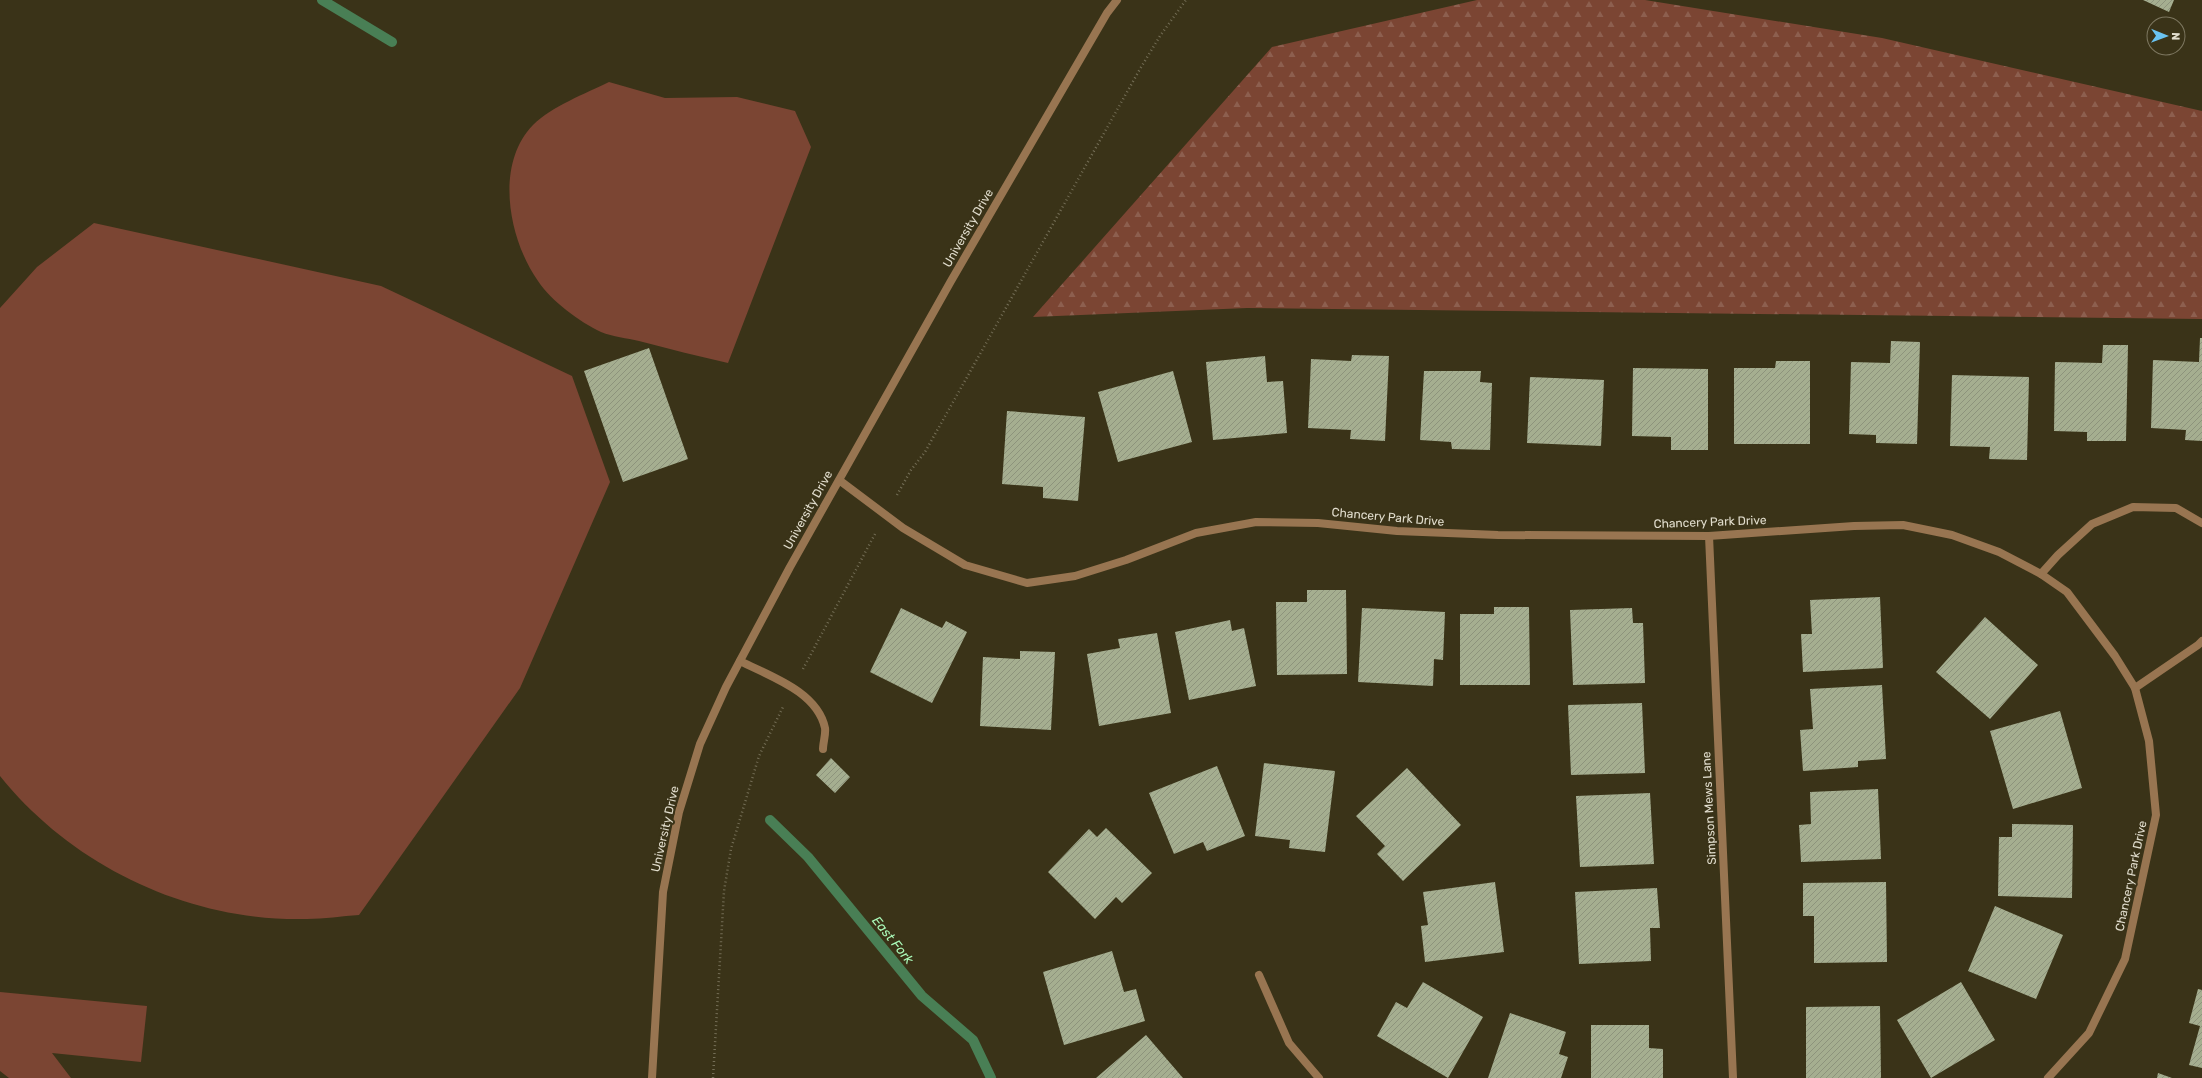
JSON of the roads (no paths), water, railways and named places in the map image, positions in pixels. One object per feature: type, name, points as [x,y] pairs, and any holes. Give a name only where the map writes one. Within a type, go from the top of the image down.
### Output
[{"type":"street","name":"University Drive","points":[[652,1078],[663,892],[679,812],[700,744],[740,661],[839,480],[951,281],[1107,13],[1117,0]]},
{"type":"street","name":"Chancery Park Drive","points":[[839,480],[903,528],[965,565],[1027,583],[1075,576],[1126,560],[1196,533],[1256,522],[1318,523],[1397,531],[1498,535],[1709,536],[1854,526],[1904,525],[1952,535],[1999,552],[2041,574],[2067,592],[2115,656],[2135,688],[2149,740],[2156,815],[2141,891],[2125,959],[2089,1033],[2048,1078]]},
{"type":"street","points":[[2041,574],[2058,555],[2092,524],[2133,508],[2176,508],[2202,523]]},
{"type":"street","name":"Simpson Mews Lane","points":[[1709,536],[1733,1078]]},
{"type":"street","points":[[2135,688],[2202,641]]},
{"type":"street","points":[[740,661],[804,695],[815,708],[825,728],[823,749]]},
{"type":"street","points":[[1259,975],[1289,1043],[1319,1078]]},
{"type":"waterway","name":"East Fork","points":[[322,0],[392,42]]},
{"type":"waterway","name":"East Fork","points":[[770,820],[808,857],[922,996],[973,1040],[991,1078]]}]
